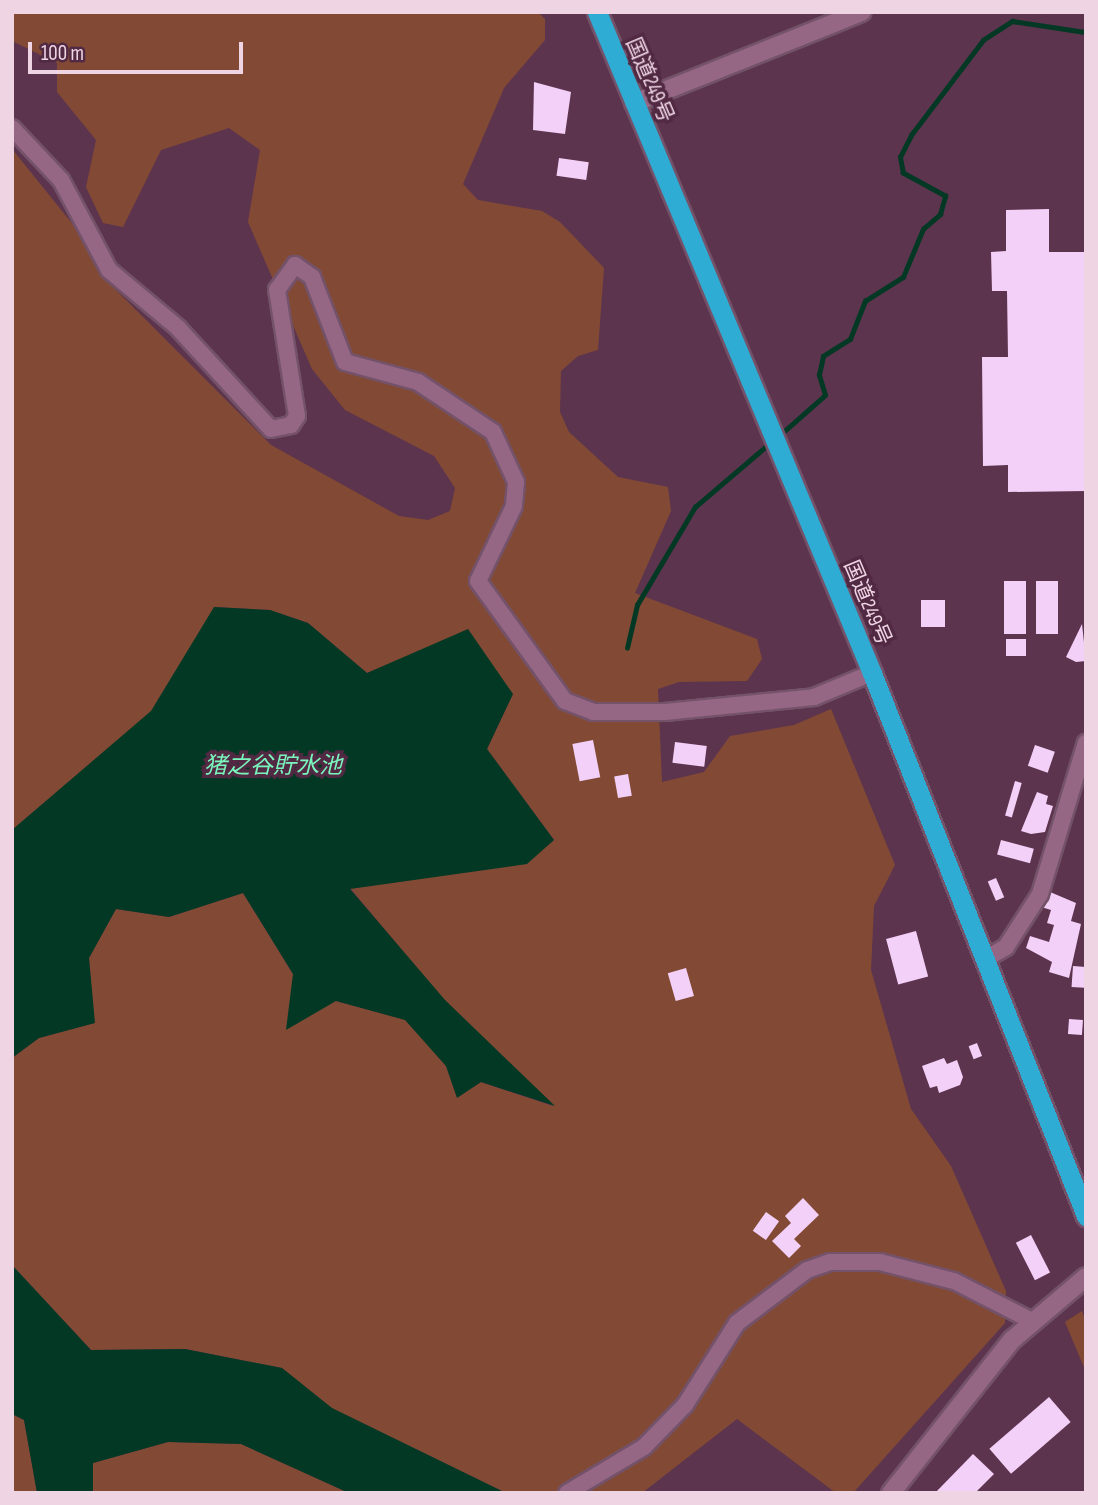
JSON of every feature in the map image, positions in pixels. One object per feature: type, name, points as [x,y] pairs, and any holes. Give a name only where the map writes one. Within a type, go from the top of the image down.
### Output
[{"type":"highway","name":"国道249号","points":[[597,12],[872,673],[1086,1216]]},
{"type":"street","points":[[634,103],[862,12]]},
{"type":"street","points":[[12,128],[61,180],[109,270],[178,328],[271,429],[291,425],[297,416],[277,290],[295,265],[313,277],[345,362],[418,382],[493,432],[516,482],[514,506],[478,581],[565,701],[593,712],[664,712],[814,697],[872,673]]},
{"type":"street","points":[[986,958],[1006,947],[1040,894],[1086,743]]},
{"type":"street","points":[[567,1493],[644,1447],[685,1405],[737,1323],[807,1270],[830,1262],[880,1262],[954,1281],[1034,1322]]},
{"type":"street","points":[[891,1493],[1012,1340],[1086,1277]]},
{"type":"shaded area","points":[[12,12],[538,12],[545,19],[545,40],[504,88],[463,184],[478,200],[542,211],[560,222],[604,268],[598,350],[578,356],[561,371],[560,412],[569,432],[618,477],[668,487],[671,511],[635,593],[757,639],[762,659],[747,681],[679,682],[658,689],[662,782],[704,772],[730,736],[794,725],[831,709],[895,865],[874,906],[871,970],[911,1109],[951,1166],[1006,1291],[1005,1323],[853,1493],[836,1493],[737,1419],[642,1493],[506,1493],[331,1408],[282,1368],[185,1349],[91,1350],[12,1265],[12,1058],[39,1038],[94,1023],[89,958],[116,909],[169,917],[243,893],[293,974],[336,1001],[406,1020],[446,1066],[457,1097],[481,1082],[553,1106],[444,1000],[350,888],[554,840],[487,749],[513,694],[411,655],[367,673],[308,623],[270,610],[215,607],[152,711],[12,830],[12,149],[75,227],[99,273],[271,445],[399,516],[428,520],[450,511],[455,488],[434,456],[345,410],[312,369],[248,222],[260,150],[229,128],[161,150],[123,227],[103,223],[86,187],[96,140],[57,92],[57,63],[12,41]]},
{"type":"shaded area","points":[[1082,1311],[1086,1322],[1086,1372],[1065,1322]]},
{"type":"shaded area","points":[[12,1414],[24,1420],[37,1493],[12,1493]]},
{"type":"shaded area","points":[[168,1442],[241,1444],[349,1493],[93,1493],[93,1463]]},
{"type":"water","name":"猪之谷貯水池","points":[[214,607],[270,610],[308,623],[367,673],[468,629],[513,694],[487,749],[554,840],[527,864],[350,889],[445,1000],[555,1106],[481,1082],[457,1098],[446,1066],[405,1020],[336,1001],[286,1030],[293,974],[243,893],[169,917],[116,909],[89,958],[95,1023],[39,1038],[12,1058],[12,830],[151,711]]},
{"type":"water","points":[[12,1265],[91,1350],[185,1349],[282,1368],[332,1408],[506,1493],[349,1493],[241,1444],[168,1442],[93,1463],[93,1493],[37,1493],[24,1420],[12,1414]]},
{"type":"building","points":[[534,82],[571,92],[565,134],[533,130]]},
{"type":"building","points":[[559,158],[589,162],[586,180],[556,176]]},
{"type":"building","points":[[1049,209],[1049,252],[1086,252],[1086,491],[1008,492],[1008,465],[983,466],[982,357],[1008,357],[1007,291],[992,291],[991,252],[1006,251],[1006,210]]},
{"type":"building","points":[[1004,581],[1026,581],[1026,634],[1004,634]]},
{"type":"building","points":[[1036,581],[1058,581],[1058,634],[1036,634]]},
{"type":"building","points":[[921,600],[945,600],[945,627],[921,627]]},
{"type":"building","points":[[1082,624],[1086,661],[1076,662],[1066,657]]},
{"type":"building","points":[[1006,639],[1026,639],[1026,656],[1006,656]]},
{"type":"building","points":[[593,740],[600,777],[580,781],[572,744]]},
{"type":"building","points":[[675,742],[707,746],[704,767],[672,763]]},
{"type":"building","points":[[1035,745],[1055,752],[1048,773],[1028,766]]},
{"type":"building","points":[[628,774],[632,796],[618,798],[614,776]]},
{"type":"building","points":[[1015,781],[1022,783],[1012,818],[1005,816]]},
{"type":"building","points":[[1037,792],[1048,796],[1046,804],[1053,806],[1045,832],[1031,834],[1021,831]]},
{"type":"building","points":[[1001,840],[1034,849],[1030,863],[997,854]]},
{"type":"building","points":[[996,878],[1004,897],[996,901],[988,882]]},
{"type":"building","points":[[1043,889],[1076,903],[1071,921],[1081,924],[1069,978],[1049,972],[1052,962],[1026,948],[1030,936],[1049,942],[1054,925],[1047,923],[1051,910],[1038,906]]},
{"type":"building","points":[[916,931],[928,976],[898,984],[886,939]]},
{"type":"building","points":[[1073,966],[1086,967],[1085,988],[1072,987]]},
{"type":"building","points":[[686,968],[694,996],[676,1001],[668,973]]},
{"type":"building","points":[[1069,1019],[1083,1020],[1082,1035],[1068,1034]]},
{"type":"building","points":[[977,1043],[982,1056],[974,1059],[969,1046]]},
{"type":"building","points":[[944,1058],[947,1064],[957,1060],[963,1077],[960,1085],[939,1093],[937,1086],[930,1088],[922,1066]]},
{"type":"building","points":[[803,1198],[819,1215],[794,1239],[801,1246],[789,1258],[772,1241],[791,1223],[785,1216]]},
{"type":"building","points":[[766,1212],[779,1221],[766,1240],[753,1231]]},
{"type":"building","points":[[1031,1235],[1050,1272],[1035,1280],[1016,1243]]},
{"type":"building","points":[[1049,1397],[1071,1422],[1011,1474],[989,1449]]},
{"type":"building","points":[[973,1454],[994,1474],[975,1493],[935,1493]]},
{"type":"waterway","points":[[780,435],[825,395],[819,375],[823,356],[850,339],[865,301],[903,277],[923,229],[940,214],[945,196],[903,173],[900,157],[911,135],[983,40],[1012,21],[1086,32]]},
{"type":"waterway","points":[[627,648],[637,605],[695,507],[771,442]]}]
